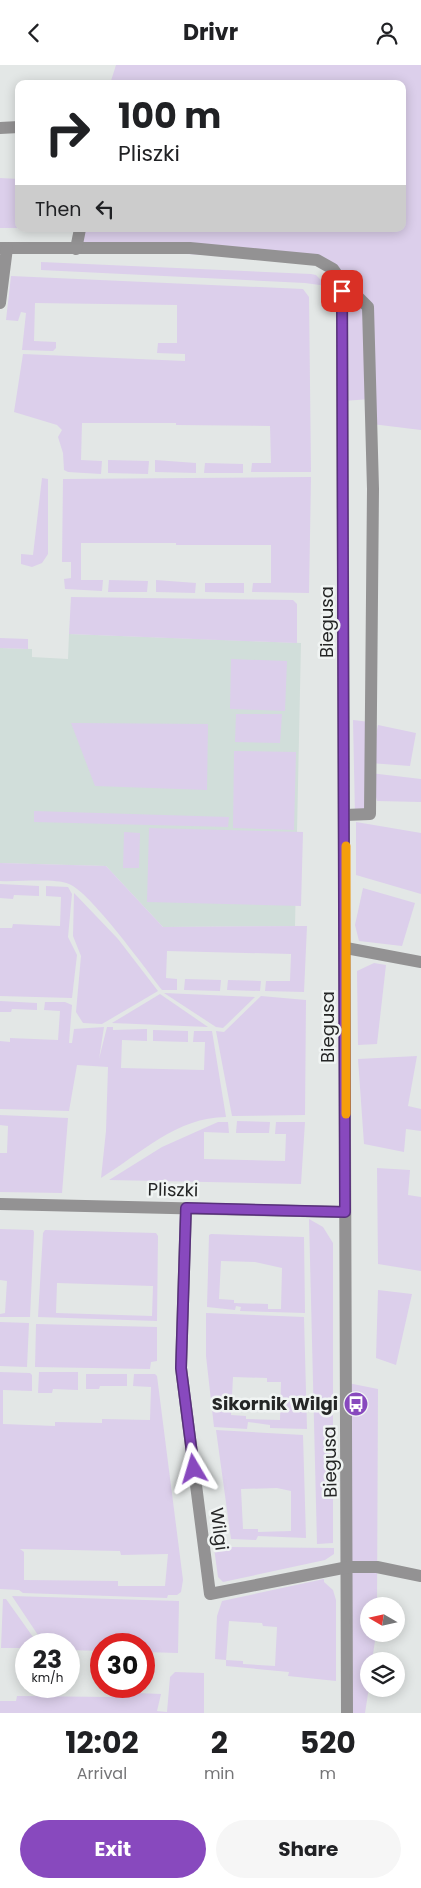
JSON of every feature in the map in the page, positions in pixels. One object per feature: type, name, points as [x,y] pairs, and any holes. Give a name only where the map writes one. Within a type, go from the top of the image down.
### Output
[{"type":"street","points":[[0,127],[15,127]]},
{"type":"street","points":[[76,249],[79,232]]},
{"type":"street","points":[[0,303],[4,248],[190,248],[317,260],[333,269],[342,286],[353,292],[368,307],[373,489],[370,814],[346,815]]},
{"type":"street","name":"Biegusa","points":[[342,286],[346,815],[347,1713]]},
{"type":"street","points":[[346,948],[421,961]]},
{"type":"street","name":"Pliszki","points":[[0,1204],[345,1212]]},
{"type":"street","name":"Wilgi","points":[[186,1208],[181,1368],[210,1594],[348,1567],[377,1567],[421,1576]]},
{"type":"shaded area","points":[[116,65],[421,65],[421,430],[372,424],[371,399],[343,401],[342,282],[317,260],[76,249],[79,232],[406,232],[406,80],[111,80]]},
{"type":"shaded area","points":[[0,178],[15,179],[15,228],[0,228]]},
{"type":"shaded area","points":[[41,262],[311,274],[316,275],[327,286],[305,283],[41,270]]},
{"type":"shaded area","points":[[11,276],[303,289],[309,297],[311,472],[251,472],[252,463],[271,463],[270,426],[176,425],[176,423],[82,423],[81,460],[102,461],[101,474],[68,472],[64,470],[63,453],[58,437],[62,430],[57,425],[14,412],[23,354],[185,361],[185,354],[157,353],[158,343],[177,343],[177,305],[35,303],[34,341],[56,342],[56,348],[53,351],[22,350],[26,313],[21,312],[18,321],[6,320]]},
{"type":"shaded area","points":[[108,460],[149,461],[148,474],[108,473]]},
{"type":"shaded area","points":[[155,460],[196,463],[196,473],[155,472]]},
{"type":"shaded area","points":[[205,463],[243,464],[243,473],[204,473]]},
{"type":"shaded area","points":[[311,477],[309,593],[252,592],[253,583],[271,583],[271,545],[176,545],[176,543],[81,543],[81,580],[103,580],[102,591],[65,589],[64,579],[71,578],[71,562],[62,562],[63,479]]},
{"type":"shaded area","points":[[42,478],[48,479],[48,554],[42,563],[32,567],[21,564],[21,554],[33,555]]},
{"type":"shaded area","points":[[109,580],[148,581],[147,592],[108,592]]},
{"type":"shaded area","points":[[156,580],[196,583],[195,593],[156,592]]},
{"type":"shaded area","points":[[205,583],[244,583],[244,593],[205,592]]},
{"type":"shaded area","points":[[71,597],[293,600],[297,604],[297,643],[69,634]]},
{"type":"shaded area","points":[[69,634],[301,643],[295,926],[163,927],[106,866],[0,863],[0,648],[32,649],[32,657],[68,659]]},
{"type":"shaded area","points":[[0,638],[28,639],[28,649],[0,648]]},
{"type":"shaded area","points":[[231,659],[287,661],[285,711],[230,709]]},
{"type":"shaded area","points":[[236,714],[282,714],[280,743],[235,742]]},
{"type":"shaded area","points":[[353,720],[370,722],[371,759],[378,725],[416,733],[410,766],[370,763],[370,773],[421,779],[421,802],[377,801],[371,776],[370,814],[355,815]]},
{"type":"shaded area","points":[[71,723],[208,724],[207,790],[95,786]]},
{"type":"shaded area","points":[[234,751],[296,752],[294,830],[233,828]]},
{"type":"shaded area","points":[[34,811],[229,817],[228,827],[34,822]]},
{"type":"shaded area","points":[[356,822],[421,833],[421,894],[356,875]]},
{"type":"shaded area","points":[[149,828],[303,832],[301,906],[147,902]]},
{"type":"shaded area","points":[[124,832],[140,833],[139,868],[123,868]]},
{"type":"shaded area","points":[[0,863],[106,866],[163,927],[307,926],[304,992],[265,991],[266,981],[290,981],[291,954],[167,951],[166,978],[177,979],[177,990],[162,990],[103,915],[78,890],[69,884],[55,881],[0,881]]},
{"type":"shaded area","points":[[0,884],[39,886],[39,896],[14,895],[13,899],[0,898]]},
{"type":"shaded area","points":[[46,886],[68,887],[72,894],[68,937],[77,955],[72,998],[0,996],[0,928],[12,928],[13,924],[60,926],[61,897],[46,896]]},
{"type":"shaded area","points":[[363,888],[415,903],[402,946],[359,941],[355,925]]},
{"type":"shaded area","points":[[74,893],[118,939],[158,991],[102,1024],[83,1023],[76,1012],[81,956],[73,936]]},
{"type":"shaded area","points":[[374,963],[386,965],[377,1044],[358,1045],[357,971]]},
{"type":"shaded area","points":[[185,979],[221,980],[220,991],[184,990]]},
{"type":"shaded area","points":[[228,980],[261,981],[260,991],[227,990]]},
{"type":"shaded area","points":[[164,993],[255,997],[223,1028],[216,1027]]},
{"type":"shaded area","points":[[160,994],[208,1027],[112,1023]]},
{"type":"shaded area","points":[[261,996],[306,1000],[305,1115],[232,1116],[216,1031],[224,1032]]},
{"type":"shaded area","points":[[0,1001],[37,1003],[37,1010],[12,1009],[11,1012],[0,1012]]},
{"type":"shaded area","points":[[45,1002],[65,1002],[72,1005],[69,1043],[72,1043],[74,1029],[104,1027],[99,1059],[107,1027],[113,1027],[113,1030],[147,1029],[147,1041],[122,1040],[121,1068],[204,1070],[205,1042],[193,1042],[194,1031],[212,1031],[226,1117],[191,1123],[175,1130],[101,1178],[106,1131],[108,1067],[77,1065],[69,1111],[0,1109],[0,1041],[10,1042],[10,1038],[58,1040],[60,1011],[44,1010]]},
{"type":"shaded area","points":[[153,1030],[188,1031],[188,1042],[153,1041]]},
{"type":"shaded area","points":[[417,1056],[408,1106],[421,1109],[421,1131],[406,1129],[404,1152],[364,1144],[358,1059]]},
{"type":"shaded area","points":[[0,1115],[68,1118],[62,1193],[0,1192],[0,1153],[7,1153],[8,1126],[0,1125]]},
{"type":"shaded area","points":[[237,1121],[270,1122],[269,1133],[236,1133]]},
{"type":"shaded area","points":[[218,1122],[228,1122],[229,1133],[204,1132],[204,1159],[285,1161],[286,1134],[275,1134],[276,1122],[305,1122],[301,1184],[109,1180],[162,1147]]},
{"type":"shaded area","points":[[377,1168],[410,1170],[408,1195],[421,1197],[421,1271],[378,1264]]},
{"type":"shaded area","points":[[309,1219],[323,1227],[333,1243],[333,1543],[317,1544]]},
{"type":"shaded area","points":[[0,1229],[33,1230],[34,1232],[30,1317],[0,1317],[0,1314],[5,1313],[7,1281],[0,1280]]},
{"type":"shaded area","points":[[45,1230],[156,1233],[158,1236],[157,1321],[38,1317],[43,1233]],"holes":[[[57,1283],[153,1286],[152,1316],[56,1313]]]},
{"type":"shaded area","points":[[209,1235],[304,1237],[305,1313],[240,1311],[241,1307],[236,1306],[235,1310],[207,1307]],"holes":[[[221,1261],[255,1262],[282,1268],[281,1309],[268,1309],[268,1304],[234,1303],[234,1300],[219,1299]]]},
{"type":"shaded area","points":[[378,1290],[412,1294],[396,1365],[376,1358]]},
{"type":"shaded area","points":[[206,1313],[304,1317],[307,1429],[270,1428],[270,1425],[248,1422],[247,1429],[214,1427],[206,1356]],"holes":[[[233,1377],[267,1378],[267,1382],[281,1382],[280,1420],[246,1419],[246,1416],[231,1415]]]},
{"type":"shaded area","points":[[0,1322],[29,1323],[27,1367],[0,1366]]},
{"type":"shaded area","points":[[36,1324],[157,1327],[157,1361],[151,1362],[150,1369],[35,1367]]},
{"type":"shaded area","points":[[0,1372],[30,1373],[32,1375],[32,1391],[3,1390],[3,1424],[55,1426],[55,1422],[102,1423],[102,1419],[150,1420],[151,1387],[133,1386],[134,1374],[155,1374],[157,1376],[183,1580],[181,1592],[177,1595],[168,1595],[167,1598],[23,1593],[19,1590],[0,1589]],"holes":[[[20,1549],[120,1551],[121,1555],[168,1554],[165,1586],[118,1586],[118,1581],[24,1580],[24,1552]]]},
{"type":"shaded area","points":[[39,1372],[78,1372],[78,1390],[53,1389],[52,1393],[38,1393]]},
{"type":"shaded area","points":[[86,1374],[127,1374],[127,1386],[100,1386],[99,1389],[86,1389]]},
{"type":"shaded area","points":[[348,1383],[378,1389],[377,1597],[360,1597],[360,1643],[375,1643],[373,1652],[360,1652],[360,1697],[367,1697],[365,1713],[348,1713]]},
{"type":"shaded area","points":[[216,1430],[303,1435],[306,1538],[258,1536],[256,1540],[231,1539]],"holes":[[[277,1488],[291,1491],[291,1531],[258,1532],[258,1529],[243,1529],[241,1489]]]},
{"type":"shaded area","points":[[214,1548],[334,1548],[334,1554],[325,1560],[223,1582],[218,1577]]},
{"type":"shaded area","points":[[324,1579],[324,1582],[333,1590],[336,1600],[336,1681],[288,1676],[289,1672],[226,1666],[226,1660],[215,1659],[217,1616],[222,1601]],"holes":[[[229,1621],[262,1623],[263,1626],[277,1627],[275,1666],[243,1664],[243,1661],[226,1660]]]},
{"type":"shaded area","points":[[12,1596],[179,1601],[178,1653],[155,1652],[155,1633],[90,1633],[90,1651],[80,1650],[80,1633],[37,1633]]},
{"type":"shaded area","points":[[3,1599],[6,1599],[30,1633],[15,1633],[15,1648],[1,1648]]},
{"type":"shaded area","points":[[175,1672],[204,1673],[204,1713],[0,1713],[0,1701],[16,1701],[17,1698],[155,1698],[155,1694],[161,1694],[157,1711],[167,1712],[170,1677]]},
{"type":"slow traffic","points":[[346,846],[346,1114]]},
{"type":"place","name":"Sikornik Wilgi","points":[[356,1404]]},
{"type":"route","points":[[194,1469],[181,1368],[186,1208],[345,1212],[346,916],[342,291]]}]
